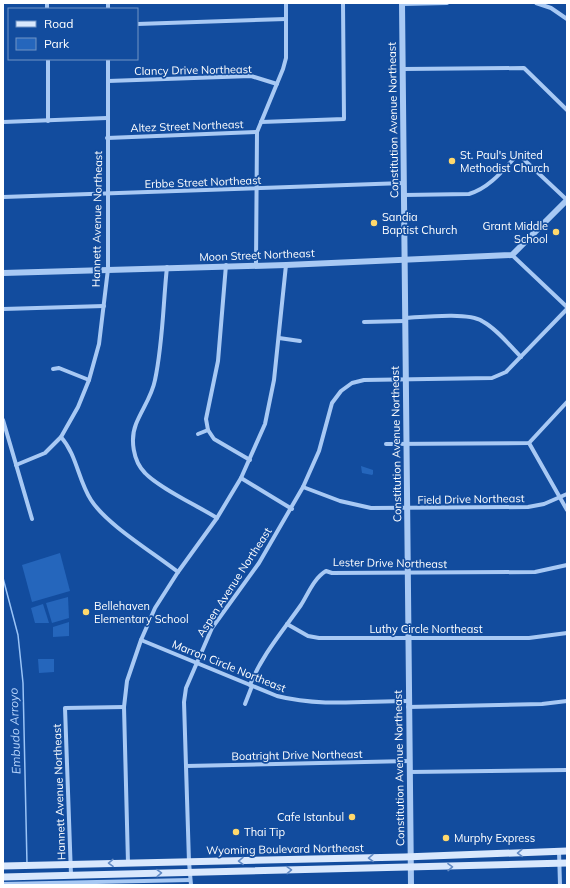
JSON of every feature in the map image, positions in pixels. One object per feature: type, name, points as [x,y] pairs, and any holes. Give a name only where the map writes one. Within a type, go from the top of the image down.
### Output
[{"type":"main road","name":"Wyoming Boulevard Northeast","points":[[3,866],[410,857],[567,851]]},
{"type":"main road","name":"Wyoming Boulevard Northeast","points":[[3,877],[18,881],[70,875],[563,864]]},
{"type":"street","points":[[286,3],[286,58],[261,122],[344,119],[343,3]]},
{"type":"street","points":[[402,3],[447,3]]},
{"type":"street","name":"Constitution Avenue Northeast","points":[[402,3],[411,885]]},
{"type":"street","points":[[536,3],[551,8],[567,19]]},
{"type":"street","points":[[138,24],[286,19]]},
{"type":"street","points":[[48,60],[48,121]]},
{"type":"street","name":"Hannett Avenue Northeast","points":[[16,466],[45,453],[61,438],[78,407],[89,380],[99,344],[108,269],[108,60]]},
{"type":"street","points":[[403,69],[519,67],[528,71],[567,110]]},
{"type":"street","name":"Clancy Drive Northeast","points":[[108,81],[251,76],[277,84]]},
{"type":"street","points":[[3,122],[107,118]]},
{"type":"street","name":"Altez Street Northeast","points":[[107,138],[257,132],[261,122]]},
{"type":"street","points":[[256,265],[257,132]]},
{"type":"street","points":[[404,195],[469,194],[478,192],[518,154],[567,200],[512,255],[567,308]]},
{"type":"street","name":"Erbbe Street Northeast","points":[[3,197],[404,183]]},
{"type":"street","name":"Moon Street Northeast","points":[[3,273],[512,255]]},
{"type":"street","points":[[128,863],[124,707],[127,681],[141,640],[159,601],[217,518],[241,478],[265,424],[274,380],[286,264]]},
{"type":"street","points":[[226,265],[218,361],[214,388],[207,409],[206,419],[208,430],[219,443],[250,460]]},
{"type":"street","points":[[167,268],[155,381],[147,404],[136,425],[133,440],[135,458],[144,472],[160,484],[217,518]]},
{"type":"street","points":[[3,309],[104,306]]},
{"type":"street","name":"Aspen Avenue Northeast","points":[[191,883],[189,872],[184,702],[186,688],[212,628],[259,563],[292,509],[319,451],[332,403],[341,391],[352,383],[364,380],[492,378],[506,372],[567,308]]},
{"type":"street","points":[[364,322],[470,316],[481,320],[493,329],[521,357]]},
{"type":"street","points":[[279,338],[300,341]]},
{"type":"street","points":[[53,369],[59,368],[89,380]]},
{"type":"street","points":[[386,444],[528,443],[567,402]]},
{"type":"street","points":[[3,420],[32,519]]},
{"type":"street","points":[[198,434],[208,430]]},
{"type":"street","points":[[61,438],[69,446],[82,485],[96,507],[123,530],[178,572]]},
{"type":"street","points":[[528,443],[567,510]]},
{"type":"street","points":[[241,478],[292,509]]},
{"type":"street","name":"Field Drive Northeast","points":[[303,487],[340,501],[371,508],[407,509],[528,507],[544,504],[567,494]]},
{"type":"street","name":"Lester Drive Northeast","points":[[245,704],[266,652],[288,624],[320,574],[326,571],[332,573],[407,574],[535,572],[567,565]]},
{"type":"street","name":"Luthy Circle Northeast","points":[[288,624],[308,636],[319,638],[529,638],[567,633]]},
{"type":"street","name":"Marron Circle Northeast","points":[[141,640],[277,696],[314,702],[542,704],[567,701]]},
{"type":"street","name":"Hannett Avenue Northeast","points":[[70,875],[65,708],[124,707]]},
{"type":"street","name":"Boatright Drive Northeast","points":[[186,766],[409,761]]},
{"type":"street","points":[[409,772],[567,770]]},
{"type":"street","points":[[559,852],[563,864],[560,885]]},
{"type":"street","points":[[37,880],[79,884],[191,883]]},
{"type":"street","points":[[3,884],[18,881]]},
{"type":"green space","points":[[361,466],[373,470],[373,474],[362,473]]},
{"type":"green space","points":[[60,553],[70,591],[32,602],[22,565]]},
{"type":"green space","points":[[68,597],[69,618],[52,623],[46,603]]},
{"type":"green space","points":[[43,604],[49,623],[35,623],[31,608]]},
{"type":"green space","points":[[69,622],[69,636],[53,637],[53,627]]},
{"type":"green space","points":[[38,659],[54,659],[54,672],[39,673]]},
{"type":"waterway","name":"Embudo Arroyo","points":[[3,578],[18,635],[23,683],[27,864]]},
{"type":"place","name":"St. Paul's United Methodist Church","points":[[452,161]]},
{"type":"place","name":"Sandia Baptist Church","points":[[374,223]]},
{"type":"place","name":"Grant Middle School","points":[[556,232]]},
{"type":"place","name":"Bellehaven Elementary School","points":[[86,612]]},
{"type":"place","name":"Cafe Istanbul","points":[[352,817]]},
{"type":"place","name":"Thai Tip","points":[[236,832]]},
{"type":"place","name":"Murphy Express","points":[[446,838]]}]
